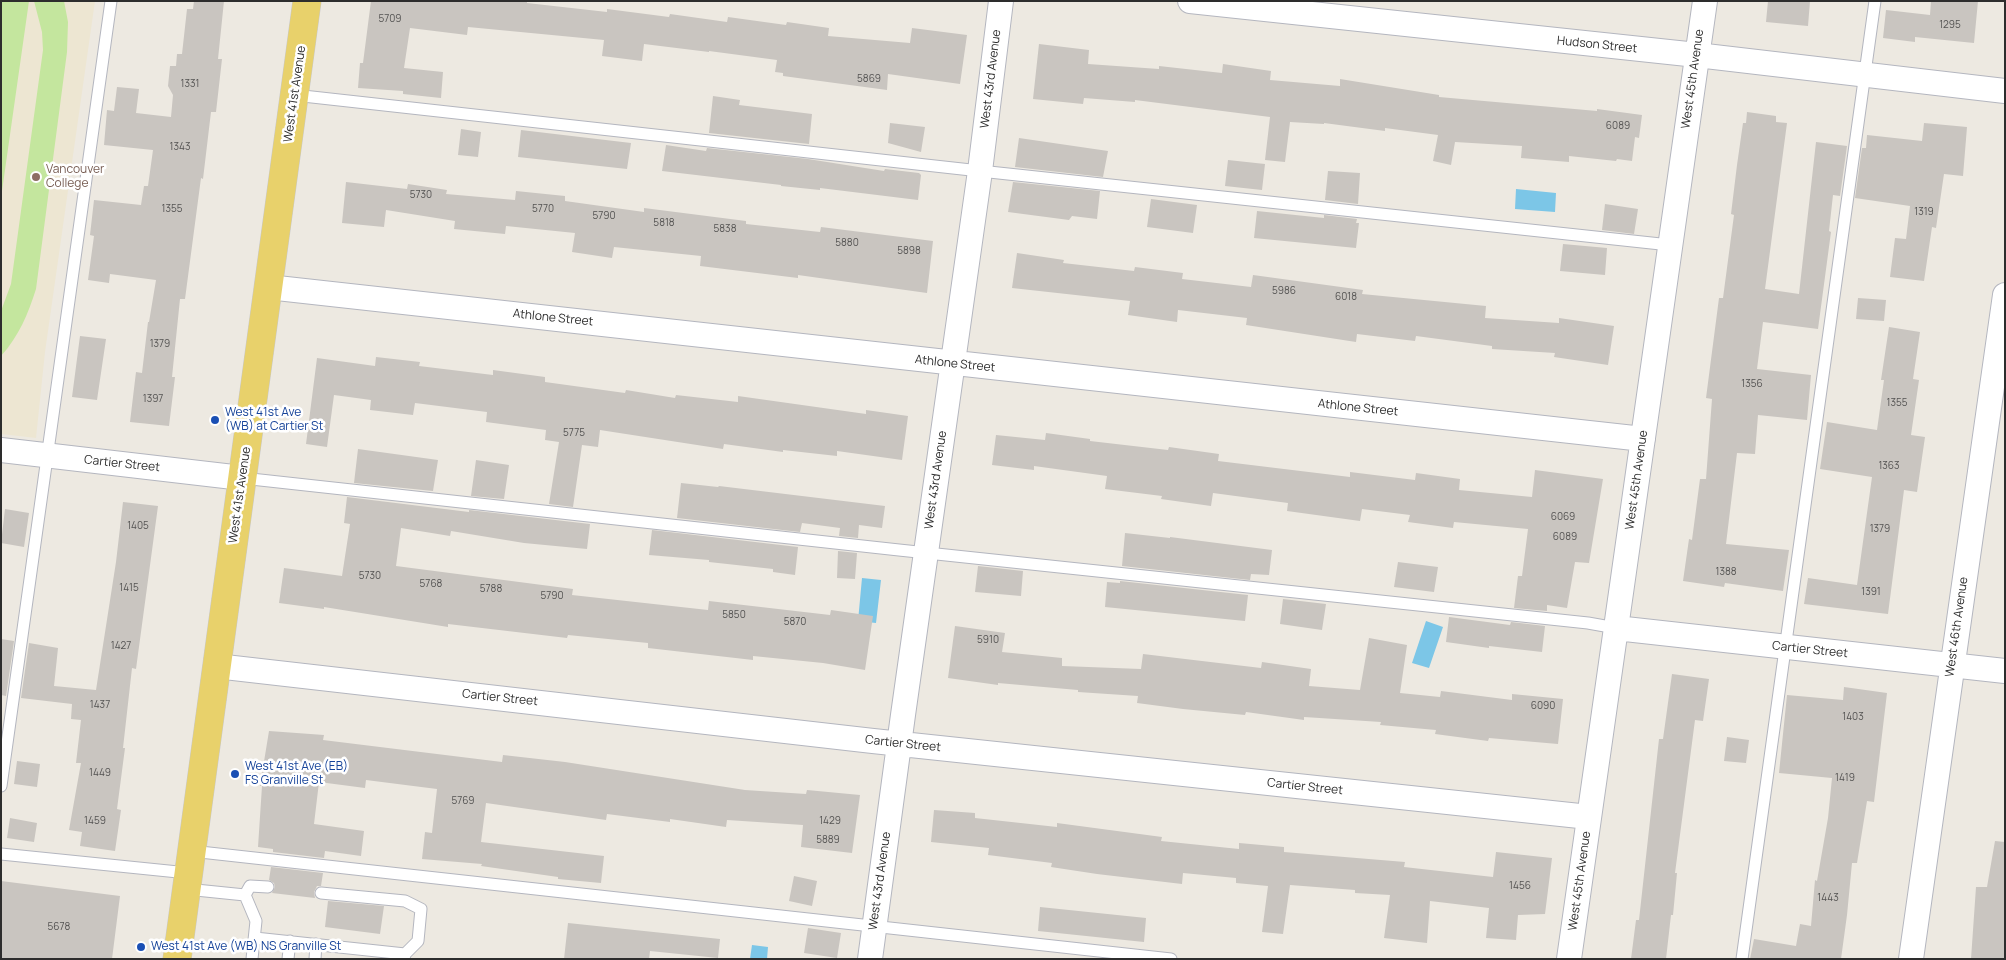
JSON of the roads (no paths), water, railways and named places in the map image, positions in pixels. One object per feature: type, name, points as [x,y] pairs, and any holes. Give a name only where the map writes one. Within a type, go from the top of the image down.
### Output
[{"type":"main road","name":"West 41st Avenue","points":[[177,959],[307,1]]},
{"type":"street","name":"West 43rd Avenue","points":[[870,959],[980,171],[1001,1]]},
{"type":"street","name":"Hudson Street","points":[[1190,1],[2005,91]]},
{"type":"street","name":"West 45th Avenue","points":[[1569,959],[1704,1]]},
{"type":"street","name":"Athlone Street","points":[[268,287],[1643,439]]},
{"type":"street","name":"West 46th Avenue","points":[[1911,959],[2005,295]]},
{"type":"street","name":"Cartier Street","points":[[1,450],[242,478]]},
{"type":"street","name":"Cartier Street","points":[[1616,628],[2005,671]]},
{"type":"street","name":"Cartier Street","points":[[216,666],[899,744],[1589,817]]},
{"type":"lane","points":[[1,786],[111,1]]},
{"type":"lane","points":[[1742,959],[1875,1]]},
{"type":"lane","points":[[294,95],[1670,245]]},
{"type":"lane","points":[[242,478],[1588,623],[1616,628]]},
{"type":"lane","points":[[1,854],[188,871],[874,926],[1172,959]]},
{"type":"lane","points":[[188,871],[245,895],[256,921],[252,959]]},
{"type":"lane","points":[[245,895],[250,886],[268,887]]},
{"type":"lane","points":[[254,938],[316,944],[342,953],[404,957],[418,941],[421,909],[405,901],[321,893]]},
{"type":"lane","points":[[288,959],[290,941]]},
{"type":"lane","points":[[314,959],[316,944]]},
{"type":"water","points":[[1516,189],[1556,193],[1555,212],[1515,209]]},
{"type":"water","points":[[862,578],[881,580],[876,623],[858,621]]},
{"type":"water","points":[[1426,621],[1443,627],[1429,668],[1412,663]]},
{"type":"water","points":[[752,945],[768,947],[767,959],[750,959]]},
{"type":"place","name":"Vancouver College","points":[[36,177]]},
{"type":"place","name":"West 41st Ave (WB) at Cartier St","points":[[215,420]]},
{"type":"place","name":"West 41st Ave (EB) FS Granville St","points":[[235,774]]},
{"type":"place","name":"West 41st Ave (WB) NS Granville St","points":[[141,947]]}]
